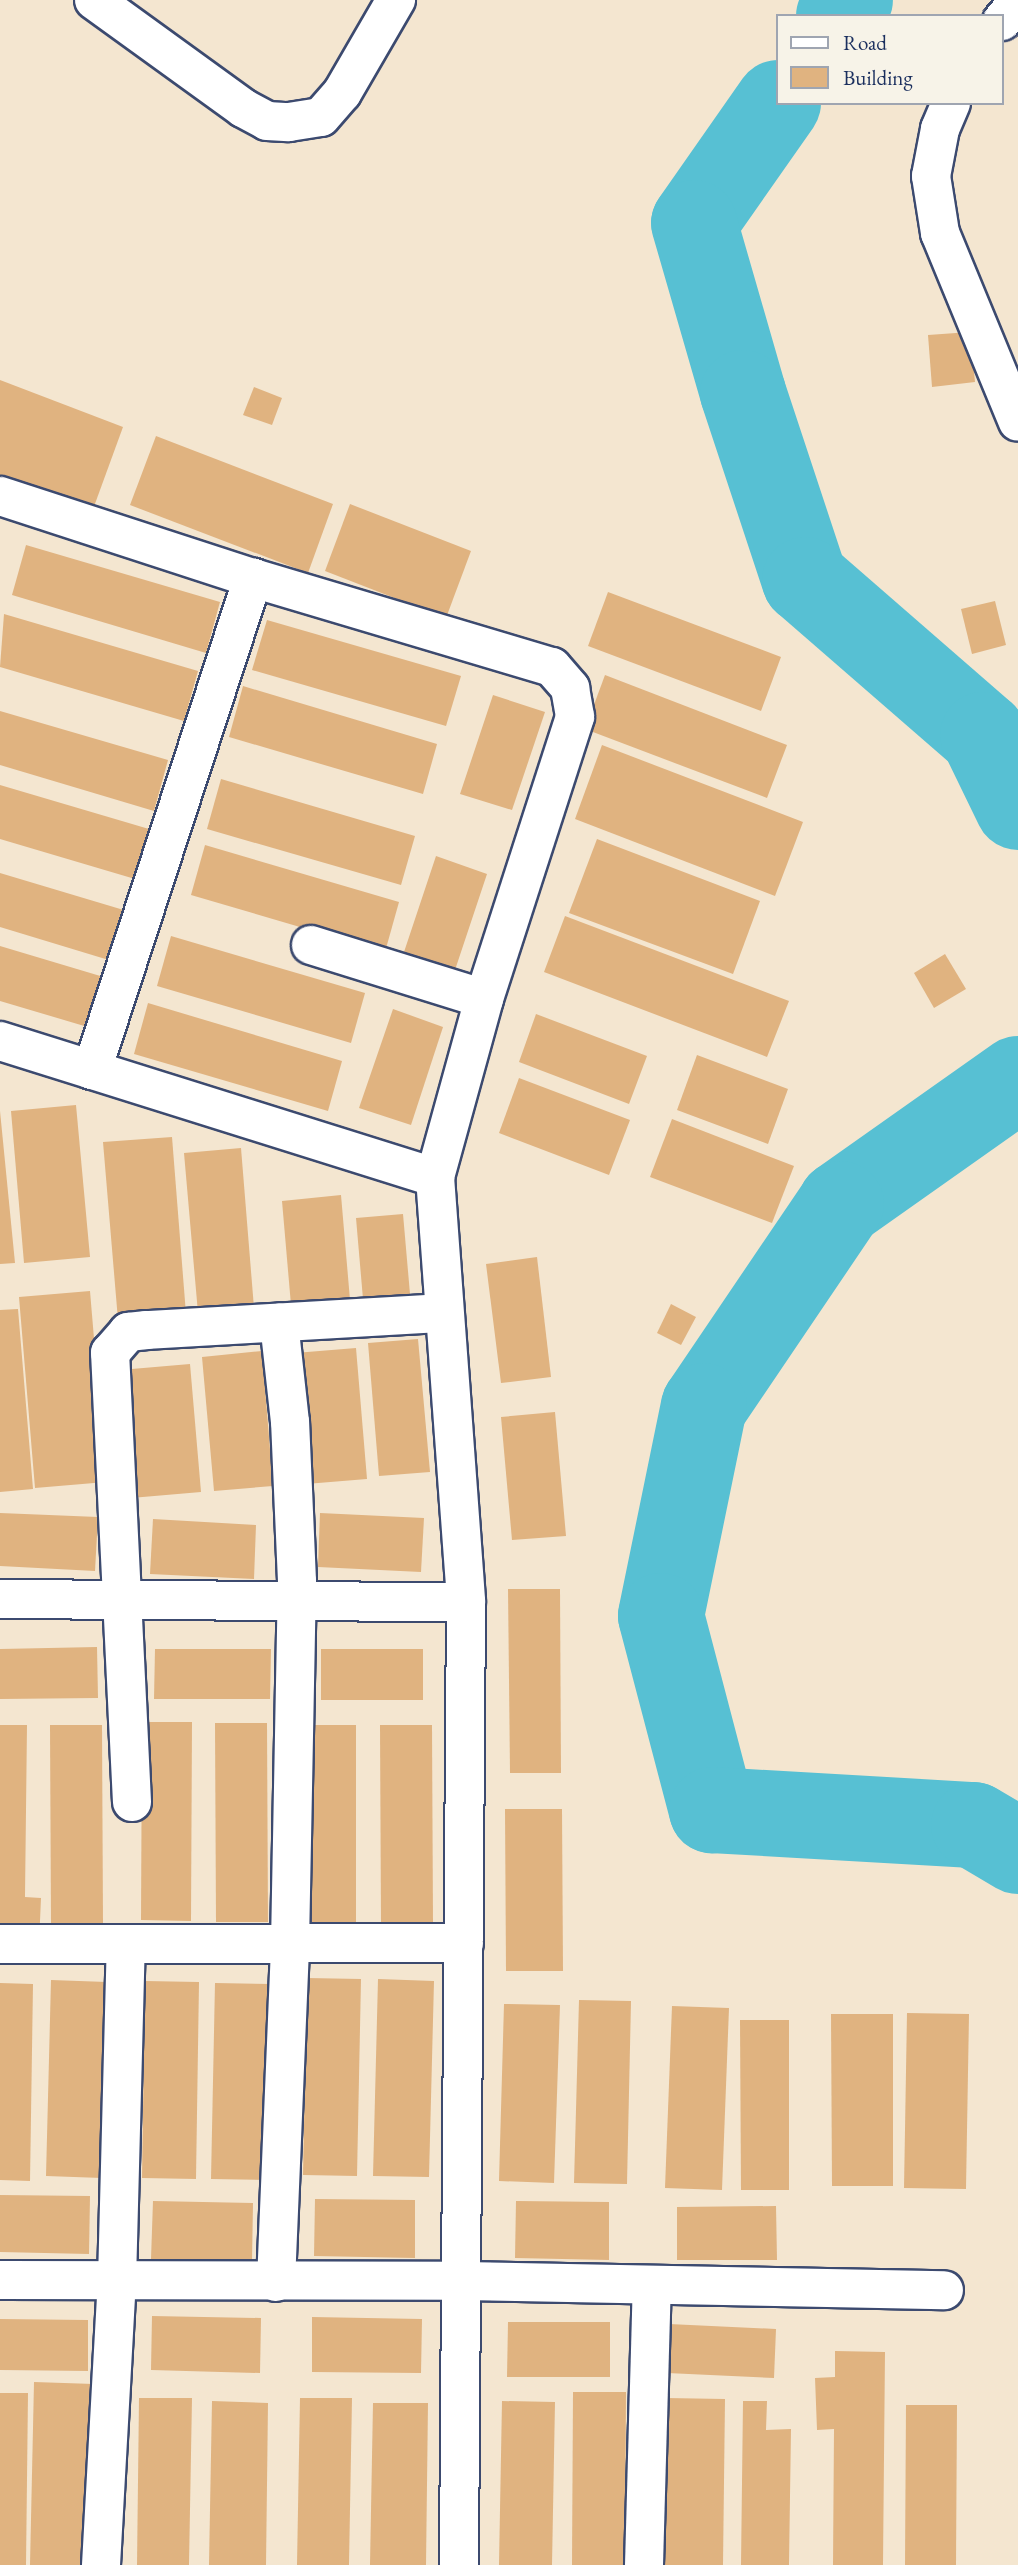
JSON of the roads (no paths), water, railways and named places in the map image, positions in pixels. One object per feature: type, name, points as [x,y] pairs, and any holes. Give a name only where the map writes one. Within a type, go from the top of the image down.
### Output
[{"type":"street","points":[[94,0],[243,108],[267,121],[289,122],[321,117],[342,93],[396,0]]},
{"type":"street","points":[[1004,19],[1018,1]]},
{"type":"street","points":[[950,105],[940,129],[931,176],[940,233],[1018,422]]},
{"type":"street","points":[[0,496],[253,578],[552,667],[570,688],[575,717],[484,999],[435,1177],[466,1602],[459,2565]]},
{"type":"street","points":[[92,1070],[253,578]]},
{"type":"street","points":[[311,945],[484,999]]},
{"type":"street","points":[[0,1041],[435,1177]]},
{"type":"street","points":[[132,1802],[110,1353],[128,1332],[443,1313]]},
{"type":"street","points":[[276,2282],[290,1944],[296,1601],[290,1422],[279,1323]]},
{"type":"street","points":[[0,1599],[466,1602]]},
{"type":"street","points":[[0,1944],[126,1946],[464,1943]]},
{"type":"street","points":[[101,2565],[117,2281],[126,1946]]},
{"type":"street","points":[[0,2280],[461,2281],[944,2290]]},
{"type":"street","points":[[644,2565],[652,2285]]},
{"type":"waterway","points":[[840,14],[850,0]]},
{"type":"waterway","points":[[777,105],[694,223],[743,393],[805,580],[983,735],[1018,807]]},
{"type":"waterway","points":[[1018,1079],[841,1204],[704,1406],[661,1616],[712,1810],[974,1825],[1018,1851]]}]
